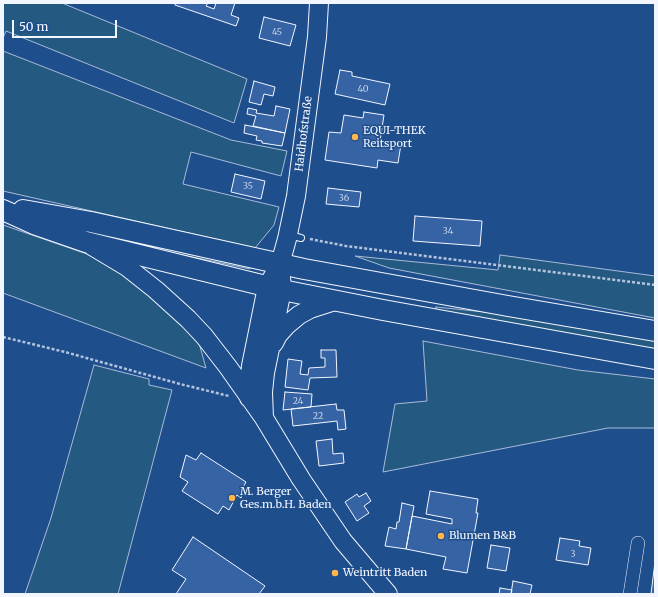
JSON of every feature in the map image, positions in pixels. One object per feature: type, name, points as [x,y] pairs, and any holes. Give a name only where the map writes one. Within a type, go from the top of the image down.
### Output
[{"type":"main road","name":"Haidhofstraße","points":[[249,398],[251,366],[275,288],[280,264],[294,237],[296,196],[319,3]]},
{"type":"main road","points":[[3,206],[91,222],[280,264],[516,308],[655,331]]},
{"type":"main road","points":[[3,210],[34,224],[86,242],[275,288],[335,301],[655,358]]},
{"type":"main road","name":"Haidhofstraße","points":[[86,242],[127,267],[156,290],[188,319],[204,336],[264,418],[343,541],[388,594]]},
{"type":"main road","name":"Haidhofstraße","points":[[264,418],[263,392],[270,350],[275,288]]},
{"type":"main road","name":"Haidhofstraße","points":[[270,350],[278,335],[299,315],[310,308],[335,301]]},
{"type":"street","points":[[630,594],[638,543]]},
{"type":"path","points":[[294,237],[346,246],[655,285]]},
{"type":"path","points":[[3,337],[65,352],[180,384],[233,396],[249,398]]},
{"type":"shaded area","points":[[3,3],[62,3],[247,79],[234,123],[6,31],[3,38]]},
{"type":"shaded area","points":[[3,51],[231,140],[287,151],[281,176],[191,152],[183,184],[279,207],[274,225],[255,248],[3,191]]},
{"type":"shaded area","points":[[3,225],[87,254],[125,274],[197,336],[206,368],[3,293]]},
{"type":"shaded area","points":[[89,230],[251,266],[250,269],[145,247],[88,233]]},
{"type":"shaded area","points":[[500,255],[655,276],[655,318],[389,268],[355,256],[498,270]]},
{"type":"shaded area","points":[[436,307],[504,314],[655,341],[655,349],[435,311]]},
{"type":"shaded area","points":[[423,341],[578,370],[655,379],[655,428],[608,428],[383,472],[395,404],[427,401]]},
{"type":"shaded area","points":[[94,365],[149,379],[149,385],[172,390],[118,594],[25,594],[51,518]]},
{"type":"building","points":[[175,3],[208,3],[206,6],[214,9],[216,3],[235,3],[231,15],[239,18],[236,26],[175,5]]},
{"type":"building","points":[[264,17],[296,25],[290,46],[259,38]]},
{"type":"building","points":[[340,70],[352,72],[352,76],[390,84],[385,105],[335,94]]},
{"type":"building","points":[[254,81],[275,87],[273,96],[264,94],[261,105],[249,102]]},
{"type":"building","points":[[276,106],[290,109],[285,133],[253,126],[256,116],[247,114],[248,108],[257,110],[256,113],[274,116]]},
{"type":"building","name":"EQUI-THEK Reitsport","points":[[364,112],[384,115],[380,141],[401,144],[398,163],[378,160],[377,168],[325,160],[329,132],[341,133],[344,115],[363,118]]},
{"type":"building","points":[[245,125],[285,133],[282,146],[262,143],[262,141],[256,140],[257,136],[244,133]]},
{"type":"building","points":[[235,174],[265,181],[261,199],[231,192]]},
{"type":"building","points":[[328,188],[361,192],[359,207],[326,204]]},
{"type":"building","points":[[415,216],[482,221],[480,246],[413,241]]},
{"type":"building","points":[[321,350],[336,350],[337,377],[310,378],[308,390],[285,387],[288,359],[302,361],[300,374],[308,375],[309,368],[325,367],[325,358],[321,358]]},
{"type":"building","points":[[285,392],[312,394],[311,407],[283,410]]},
{"type":"building","points":[[336,404],[337,410],[344,410],[346,429],[338,430],[337,421],[293,426],[291,409]]},
{"type":"building","points":[[332,439],[333,454],[343,453],[344,463],[319,466],[316,441]]},
{"type":"building","points":[[201,453],[246,482],[242,489],[244,490],[241,498],[237,495],[229,510],[223,506],[218,514],[182,491],[188,482],[180,477],[186,455],[196,460]]},
{"type":"building","name":"Blumen B&B","points":[[430,491],[478,499],[476,513],[478,513],[467,573],[443,569],[446,557],[406,549],[412,516],[452,524],[452,519],[426,514]]},
{"type":"building","points":[[366,493],[371,501],[364,506],[369,513],[357,521],[345,502],[357,494],[359,497]]},
{"type":"building","points":[[402,503],[414,506],[406,549],[385,546],[389,527],[396,529],[397,522],[399,522]]},
{"type":"building","points":[[193,537],[265,586],[259,594],[176,594],[186,579],[172,570]]},
{"type":"building","points":[[560,538],[580,541],[579,546],[591,548],[588,565],[556,560]]},
{"type":"building","points":[[491,545],[510,548],[506,571],[487,568]]},
{"type":"building","points":[[655,562],[655,594],[651,594]]},
{"type":"building","points":[[513,581],[532,585],[530,594],[511,594]]},
{"type":"building","points":[[500,588],[512,590],[511,594],[499,594]]},
{"type":"place","name":"EQUI-THEK Reitsport","points":[[355,137]]},
{"type":"place","name":"M. Berger Ges.m.b.H. Baden","points":[[232,498]]},
{"type":"place","name":"Blumen B&B","points":[[441,536]]},
{"type":"place","name":"Weintritt Baden","points":[[335,573]]}]
